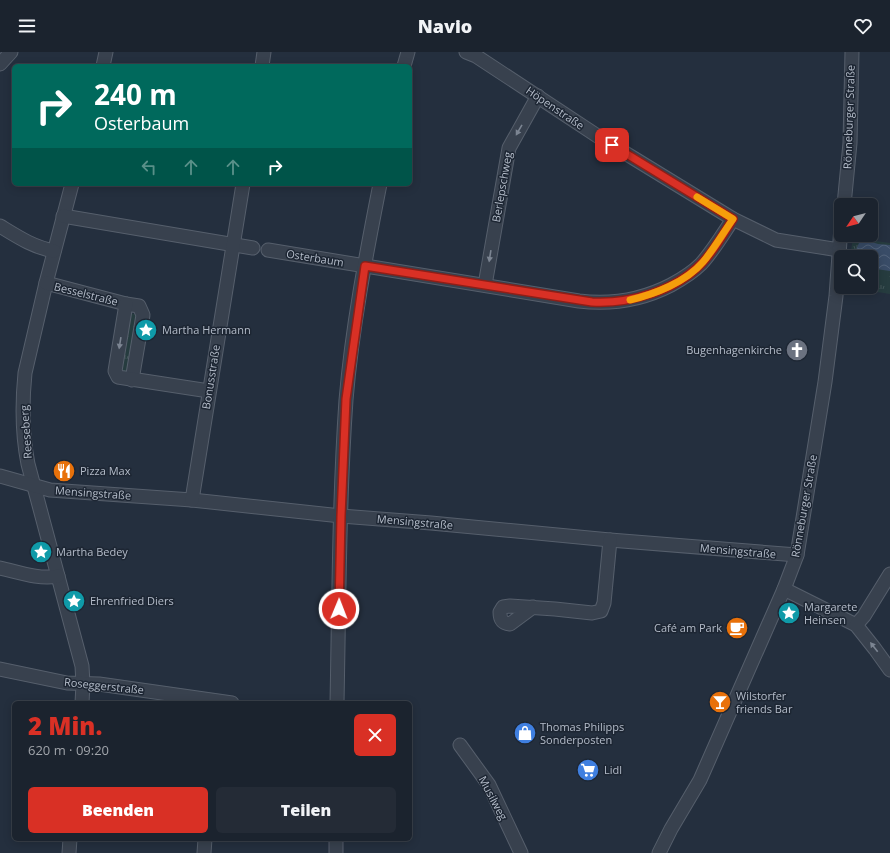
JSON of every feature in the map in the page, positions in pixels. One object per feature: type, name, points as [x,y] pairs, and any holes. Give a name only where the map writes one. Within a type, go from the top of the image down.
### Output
[{"type":"street","points":[[103,64],[106,52]]},
{"type":"street","points":[[262,64],[264,52]]},
{"type":"street","points":[[405,64],[408,52]]},
{"type":"street","name":"Höpenstraße","points":[[466,52],[476,56],[599,137],[733,219],[776,240],[838,250]]},
{"type":"street","name":"Rönneburger Straße","points":[[845,198],[850,143],[852,52]]},
{"type":"street","name":"Berlepschweg","points":[[485,285],[508,148],[538,96]]},
{"type":"street","name":"Reeseberg","points":[[71,186],[30,348],[24,386],[24,436],[28,464],[82,666],[82,701]]},
{"type":"street","name":"Bonusstraße","points":[[192,500],[243,186]]},
{"type":"street","points":[[337,701],[341,516],[346,399],[365,266],[380,186]]},
{"type":"street","points":[[63,216],[254,248]]},
{"type":"street","name":"Osterbaum","points":[[268,250],[592,302],[616,302],[645,296],[682,279],[698,268],[733,219]]},
{"type":"street","points":[[0,226],[28,243],[54,251]]},
{"type":"street","name":"Rönneburger Straße","points":[[838,250],[839,242]]},
{"type":"street","name":"Besselstraße","points":[[46,283],[139,306],[143,315],[132,380]]},
{"type":"street","name":"Rönneburger Straße","points":[[659,853],[671,829],[700,780],[784,589],[796,555],[825,382],[836,294]]},
{"type":"street","name":"Besselstraße","points":[[126,304],[115,371],[118,377],[209,391]]},
{"type":"street","name":"Mensingstraße","points":[[0,476],[50,490],[192,500],[341,516],[431,522],[610,540],[796,555]]},
{"type":"street","points":[[533,607],[592,613],[600,610],[604,603],[610,540]]},
{"type":"street","points":[[0,568],[49,578],[58,576]]},
{"type":"street","points":[[856,625],[864,616],[890,574]]},
{"type":"street","points":[[784,589],[856,625],[875,648],[890,670]]},
{"type":"street","name":"Roseggerstraße","points":[[0,669],[67,683],[99,684],[209,701]]},
{"type":"street","name":"Musilweg","points":[[460,745],[489,785],[521,853]]},
{"type":"street","points":[[69,853],[70,841]]},
{"type":"street","points":[[204,841],[204,853]]},
{"type":"street","points":[[336,841],[336,853]]},
{"type":"green space","points":[[878,241],[890,243],[890,294],[878,292],[878,250],[851,250],[852,242]]},
{"type":"green space","points":[[128,313],[141,315],[131,375],[118,373]]},
{"type":"water","points":[[872,242],[890,245],[890,271],[878,269],[878,250],[856,250],[859,243]]},
{"type":"slow traffic","points":[[630,300],[651,294],[680,280],[692,272],[703,262],[733,219],[697,197]]},
{"type":"place","name":"Martha Hermann","points":[[146,330]]},
{"type":"place","name":"Bugenhagenkirche","points":[[797,350]]},
{"type":"place","name":"Pizza Max","points":[[64,471]]},
{"type":"place","name":"Martha Bedey","points":[[41,552]]},
{"type":"place","name":"Ehrenfried Diers","points":[[74,601]]},
{"type":"place","name":"Margarete Heinsen","points":[[789,613]]},
{"type":"place","name":"Café am Park","points":[[737,628]]},
{"type":"place","name":"Wilstorfer friends Bar","points":[[720,702]]},
{"type":"place","name":"Thomas Philipps Sonderposten","points":[[525,733]]},
{"type":"place","name":"Lidl","points":[[588,770]]},
{"type":"route","points":[[339,609],[346,399],[365,266],[599,303],[631,300],[660,290],[698,268],[733,219],[612,145]]}]
